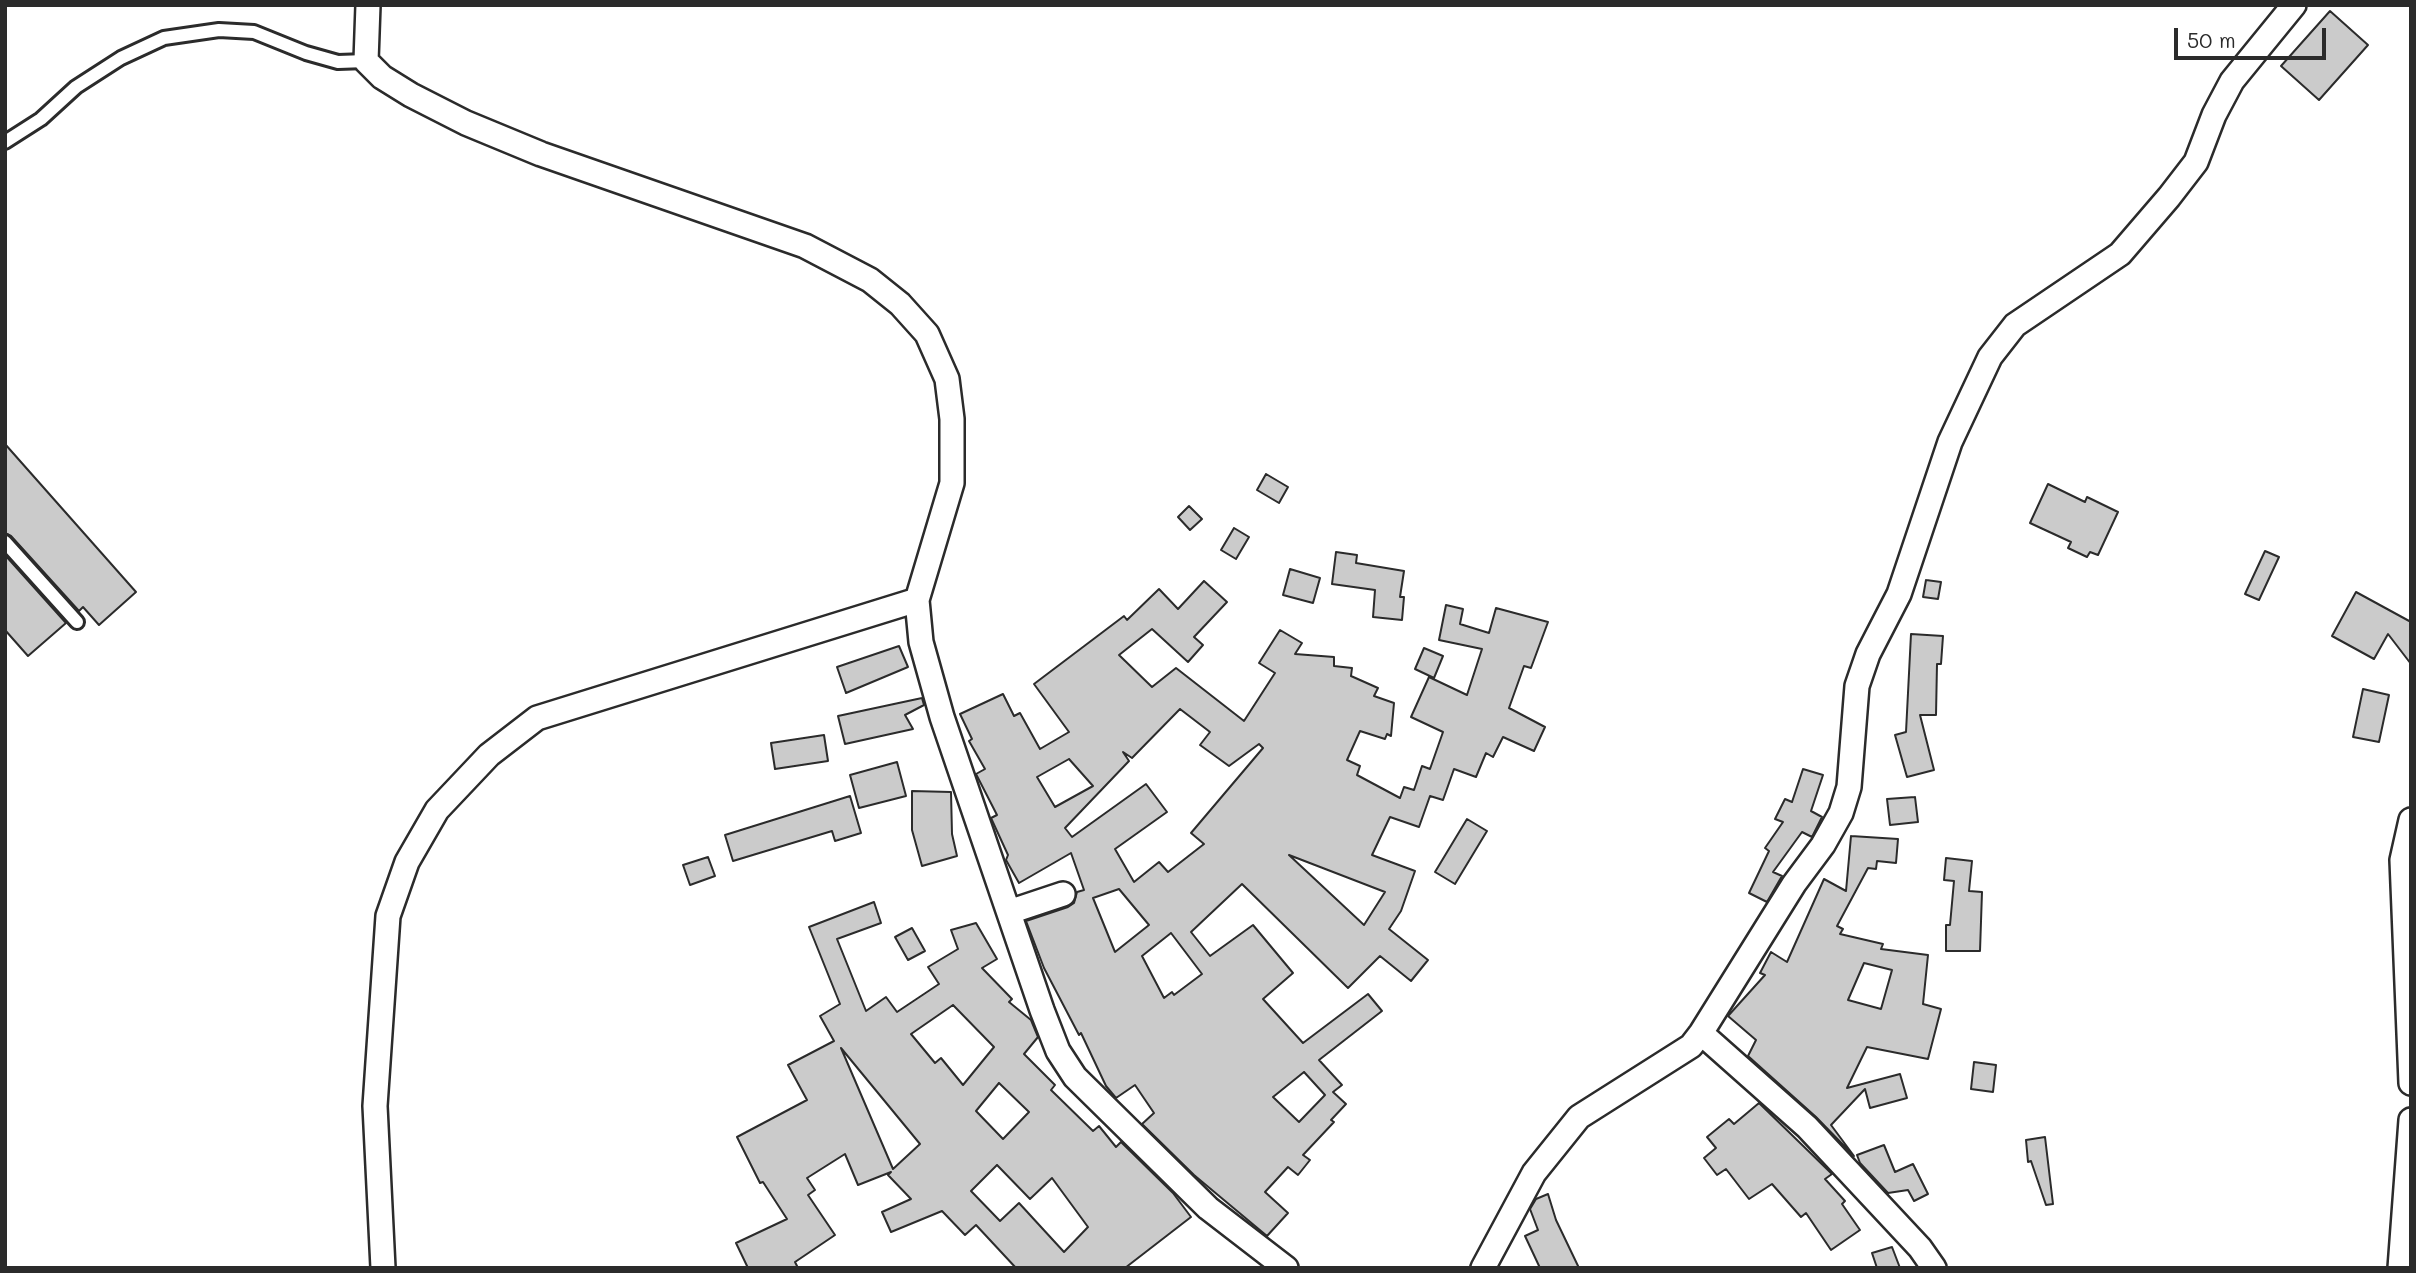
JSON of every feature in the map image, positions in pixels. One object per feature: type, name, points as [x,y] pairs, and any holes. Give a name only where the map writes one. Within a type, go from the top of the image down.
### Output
[{"type":"street","points":[[368,5],[366,61],[382,77],[466,123],[541,154],[805,246],[870,280],[900,304],[927,334],[947,379],[952,419],[952,483],[917,600],[921,642],[942,717],[1050,1031],[1058,1051],[1074,1077],[1208,1208],[1286,1268]]},
{"type":"street","points":[[1483,1268],[1534,1173],[1579,1117],[1691,1046],[1701,1034],[1794,884],[1824,845],[1841,813],[1853,761],[1857,686],[1868,654],[1908,569],[1950,442],[1990,357],[2015,325],[2120,254],[2196,162],[2214,115],[2232,81],[2294,5]]},
{"type":"street","points":[[383,1268],[375,1105],[388,916],[407,862],[437,810],[489,755],[537,718],[917,600]]},
{"type":"street","points":[[2411,820],[2402,860],[2411,1083]]},
{"type":"street","points":[[1009,912],[1063,894]]},
{"type":"street","points":[[1701,1034],[1807,1127],[1920,1248],[1934,1268]]},
{"type":"street","points":[[2400,1268],[2411,1120]]},
{"type":"lane","points":[[5,142],[41,119],[76,87],[121,58],[164,38],[219,30],[254,32],[306,54],[338,62],[366,61]]},
{"type":"lane","points":[[5,542],[77,622]]},
{"type":"building","points":[[2330,11],[2368,45],[2319,100],[2281,66]]},
{"type":"building","points":[[5,444],[136,592],[99,625],[83,607],[79,611],[11,536],[5,533]]},
{"type":"building","points":[[1266,474],[1288,487],[1279,503],[1257,490]]},
{"type":"building","points":[[2048,484],[2085,502],[2087,497],[2118,512],[2098,555],[2090,552],[2087,557],[2068,548],[2071,542],[2030,523]]},
{"type":"building","points":[[1189,506],[1202,519],[1190,530],[1178,517]]},
{"type":"building","points":[[1234,528],[1249,537],[1236,559],[1221,550]]},
{"type":"building","points":[[2265,551],[2279,557],[2259,600],[2245,594]]},
{"type":"building","points":[[1336,552],[1357,555],[1356,563],[1404,571],[1400,597],[1404,597],[1402,620],[1373,617],[1375,590],[1332,584]]},
{"type":"building","points":[[5,555],[66,623],[28,656],[5,630]]},
{"type":"building","points":[[1290,569],[1320,578],[1313,603],[1283,595]]},
{"type":"building","points":[[1926,580],[1941,582],[1938,599],[1923,597]]},
{"type":"building","points":[[1204,581],[1227,602],[1194,637],[1203,645],[1188,662],[1152,629],[1119,655],[1152,687],[1176,668],[1244,721],[1275,673],[1259,663],[1280,630],[1302,643],[1295,654],[1334,657],[1334,666],[1352,668],[1351,676],[1378,688],[1374,696],[1394,703],[1391,736],[1387,734],[1385,739],[1360,731],[1347,760],[1360,766],[1357,775],[1400,798],[1404,787],[1414,790],[1422,766],[1430,769],[1443,732],[1411,717],[1429,677],[1467,695],[1482,649],[1439,640],[1446,605],[1463,609],[1460,624],[1489,633],[1496,608],[1548,622],[1531,668],[1524,666],[1509,708],[1545,727],[1534,751],[1503,737],[1493,757],[1486,753],[1476,777],[1454,769],[1443,800],[1430,796],[1419,827],[1390,817],[1372,855],[1415,871],[1401,911],[1389,929],[1428,960],[1411,981],[1380,956],[1348,988],[1242,884],[1191,932],[1210,956],[1253,925],[1293,973],[1263,999],[1303,1043],[1368,994],[1382,1011],[1319,1060],[1342,1085],[1333,1092],[1346,1104],[1331,1120],[1334,1122],[1303,1155],[1310,1160],[1298,1175],[1288,1167],[1265,1192],[1288,1213],[1267,1236],[1194,1175],[1142,1124],[1154,1113],[1135,1085],[1116,1098],[1106,1086],[1081,1033],[1079,1035],[1044,968],[1026,921],[1068,907],[1074,903],[1077,892],[1084,890],[1071,853],[1019,883],[1006,860],[1008,855],[991,818],[997,815],[976,774],[985,769],[969,741],[972,739],[960,714],[1003,694],[1014,716],[1020,713],[1040,749],[1069,732],[1034,684],[1124,616],[1127,620],[1159,589],[1178,609]],"holes":[[[1180,709],[1210,732],[1200,745],[1229,766],[1259,744],[1263,748],[1191,833],[1204,844],[1168,872],[1159,862],[1134,882],[1115,849],[1167,812],[1146,784],[1072,837],[1065,828],[1129,761],[1123,752],[1132,758]],[[1069,759],[1093,786],[1055,807],[1037,777]],[[1289,855],[1385,892],[1364,925]],[[1119,889],[1149,925],[1115,952],[1093,898]],[[1171,933],[1202,974],[1174,995],[1172,992],[1164,998],[1142,956]],[[1304,1072],[1325,1095],[1299,1122],[1273,1097]]]},
{"type":"building","points":[[2356,592],[2411,622],[2411,664],[2388,634],[2374,659],[2332,636]]},
{"type":"building","points":[[1911,634],[1943,636],[1941,664],[1937,664],[1936,715],[1920,715],[1934,770],[1907,777],[1895,735],[1906,732]]},
{"type":"building","points":[[899,646],[908,667],[846,693],[837,667]]},
{"type":"building","points":[[1424,648],[1443,656],[1434,678],[1415,669]]},
{"type":"building","points":[[2363,689],[2389,695],[2379,742],[2353,737]]},
{"type":"building","points":[[922,698],[924,705],[905,715],[913,729],[845,744],[838,716]]},
{"type":"building","points":[[824,735],[828,761],[775,769],[771,743]]},
{"type":"building","points":[[897,762],[906,796],[859,808],[850,775]]},
{"type":"building","points":[[1803,769],[1823,775],[1811,811],[1822,817],[1812,837],[1802,832],[1773,872],[1782,876],[1767,902],[1749,893],[1769,851],[1765,848],[1783,822],[1775,819],[1785,799],[1792,802]]},
{"type":"building","points":[[912,791],[951,792],[952,834],[957,856],[922,866],[912,830]]},
{"type":"building","points":[[850,796],[861,833],[835,841],[832,831],[733,861],[725,835]]},
{"type":"building","points":[[1915,797],[1918,822],[1890,825],[1887,799]]},
{"type":"building","points":[[1467,819],[1487,831],[1455,884],[1435,872]]},
{"type":"building","points":[[1851,836],[1898,839],[1896,863],[1877,861],[1876,869],[1868,868],[1837,926],[1843,929],[1840,934],[1883,944],[1881,949],[1928,955],[1923,1004],[1941,1009],[1928,1059],[1867,1047],[1847,1088],[1900,1074],[1907,1098],[1870,1108],[1865,1089],[1831,1125],[1854,1156],[1816,1117],[1748,1056],[1756,1040],[1728,1016],[1765,975],[1760,973],[1771,952],[1787,962],[1824,879],[1846,891]],"holes":[[[1864,963],[1892,970],[1881,1009],[1848,1000]]]},
{"type":"building","points":[[708,857],[715,876],[690,885],[683,865]]},
{"type":"building","points":[[1946,858],[1972,861],[1969,891],[1982,892],[1980,951],[1946,951],[1946,925],[1950,925],[1954,881],[1944,880]]},
{"type":"building","points":[[874,902],[881,923],[837,939],[866,1011],[886,997],[897,1012],[939,984],[928,967],[958,949],[951,930],[976,923],[997,959],[982,968],[1012,999],[1009,1002],[1031,1020],[1038,1037],[1024,1054],[1055,1085],[1051,1090],[1093,1131],[1099,1126],[1116,1147],[1121,1142],[1173,1193],[1191,1217],[1125,1268],[1016,1268],[976,1225],[965,1235],[942,1211],[891,1232],[882,1212],[911,1199],[888,1175],[891,1172],[858,1185],[845,1154],[807,1178],[815,1190],[808,1195],[835,1235],[795,1262],[798,1268],[748,1268],[736,1243],[787,1219],[763,1182],[760,1183],[737,1137],[807,1100],[788,1065],[834,1041],[820,1016],[840,1004],[809,927]],"holes":[[[953,1005],[994,1047],[963,1085],[941,1058],[935,1063],[911,1034]],[[841,1048],[920,1144],[893,1169]],[[999,1083],[1029,1112],[1003,1139],[976,1111]],[[997,1165],[1030,1199],[1052,1178],[1088,1227],[1064,1252],[1019,1203],[1000,1221],[971,1191]]]},
{"type":"building","points":[[912,928],[925,951],[908,960],[895,937]]},
{"type":"building","points":[[1974,1062],[1996,1065],[1993,1092],[1971,1089]]},
{"type":"building","points":[[1759,1103],[1832,1174],[1825,1179],[1845,1201],[1842,1204],[1860,1230],[1831,1250],[1806,1213],[1801,1217],[1772,1184],[1749,1199],[1726,1169],[1717,1175],[1704,1158],[1716,1148],[1707,1137],[1729,1119],[1734,1124]]},
{"type":"building","points":[[2045,1137],[2053,1204],[2046,1205],[2031,1161],[2028,1162],[2026,1140]]},
{"type":"building","points":[[1884,1145],[1895,1172],[1913,1164],[1928,1194],[1914,1201],[1908,1190],[1888,1193],[1860,1163],[1857,1155]]},
{"type":"building","points":[[1548,1194],[1556,1220],[1579,1268],[1540,1268],[1525,1236],[1538,1230],[1530,1209],[1536,1199]]},
{"type":"building","points":[[1892,1247],[1900,1268],[1877,1268],[1872,1253]]}]
